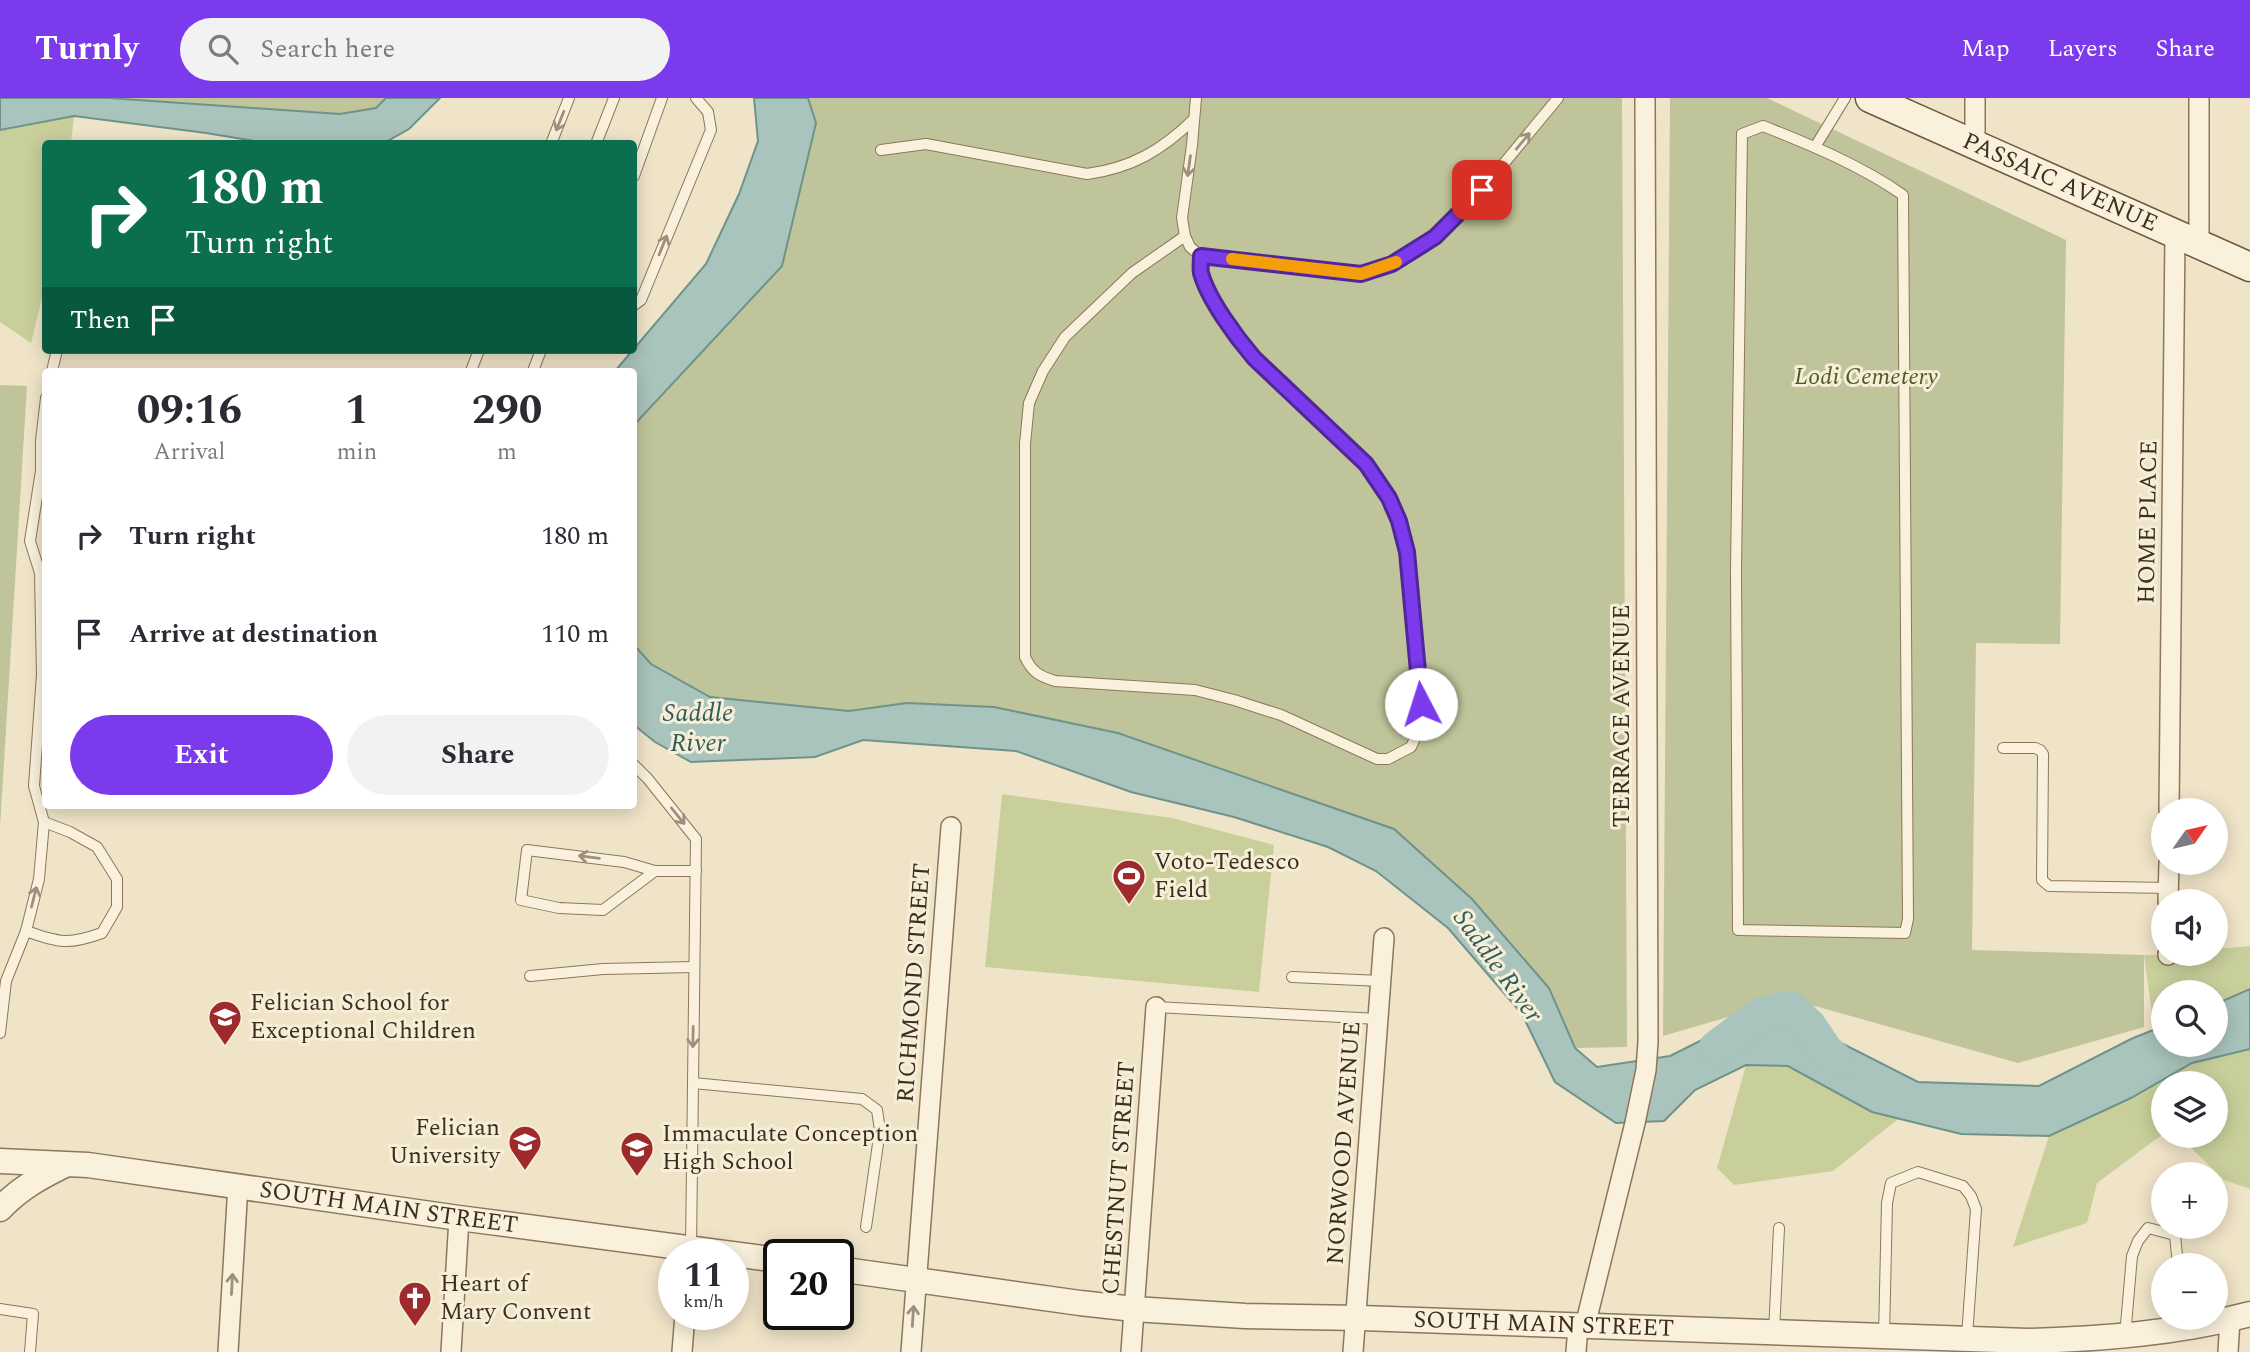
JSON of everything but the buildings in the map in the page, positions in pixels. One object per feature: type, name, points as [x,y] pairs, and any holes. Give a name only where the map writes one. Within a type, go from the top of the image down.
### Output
[{"type":"main road","name":"PASSAIC AVENUE","points":[[1870,98],[2250,267]]},
{"type":"street","name":"TERRACE AVENUE","points":[[1576,1352],[1635,1123],[1646,1070],[1648,1042],[1645,98]]},
{"type":"street","points":[[1975,98],[1975,145]]},
{"type":"street","name":"HOME PLACE","points":[[2169,798],[2187,239],[2199,98]]},
{"type":"street","name":"RICHMOND STREET","points":[[911,1352],[951,827]]},
{"type":"street","name":"NORWOOD AVENUE","points":[[1353,1352],[1384,938]]},
{"type":"street","name":"CHESTNUT STREET","points":[[1131,1352],[1156,1007]]},
{"type":"street","name":"SOUTH MAIN STREET","points":[[0,1161],[68,1163],[238,1185],[658,1246]]},
{"type":"street","points":[[0,1209],[36,1179],[68,1163]]},
{"type":"street","points":[[228,1352],[238,1185]]},
{"type":"street","points":[[451,1352],[459,1218]]},
{"type":"street","name":"SOUTH MAIN STREET","points":[[854,1271],[1134,1309],[1245,1317],[1582,1326],[1790,1339],[1884,1336],[1966,1339],[2028,1347],[2125,1336],[2151,1330]]},
{"type":"street","points":[[2228,1352],[2240,1317]]},
{"type":"street","points":[[682,1352],[684,1330]]},
{"type":"lane","points":[[553,140],[569,98]]},
{"type":"lane","points":[[598,140],[614,98]]},
{"type":"lane","points":[[637,168],[662,98]]},
{"type":"lane","points":[[637,303],[641,300],[710,130],[708,112],[696,98]]},
{"type":"lane","points":[[1196,98],[1182,218],[1190,247],[1201,256],[1361,274],[1392,264],[1435,237],[1482,190],[1558,98]]},
{"type":"lane","points":[[1815,147],[1845,98]]},
{"type":"lane","points":[[881,150],[926,144],[1087,174],[1133,164],[1176,137],[1194,119]]},
{"type":"lane","points":[[1763,126],[1815,147],[1888,184],[1903,195],[1908,905],[1905,933],[1738,930],[1736,571],[1742,134],[1763,126]]},
{"type":"lane","points":[[1185,236],[1132,273],[1065,337],[1043,371],[1029,403],[1025,444],[1025,657],[1030,668],[1038,675],[1055,681],[1150,685],[1195,690],[1234,700],[1281,715],[1359,752],[1388,760],[1411,747],[1422,723],[1407,552],[1399,521],[1389,498],[1366,464],[1254,358],[1240,341],[1224,318],[1200,271],[1201,256]]},
{"type":"lane","points":[[42,470],[30,541],[40,573],[42,624]]},
{"type":"lane","points":[[0,1033],[6,981],[26,931],[39,879],[44,822],[34,786],[42,698]]},
{"type":"lane","points":[[2003,748],[2035,748],[2043,754],[2044,884],[2151,894]]},
{"type":"lane","points":[[637,768],[696,839],[690,1239]]},
{"type":"lane","points":[[26,931],[54,941],[78,942],[102,933],[117,907],[117,879],[97,847],[44,822]]},
{"type":"lane","points":[[655,871],[603,910],[559,908],[520,900],[527,850],[624,862],[655,871],[696,871]]},
{"type":"lane","points":[[530,976],[603,969],[694,967]]},
{"type":"lane","points":[[1292,977],[1381,981]]},
{"type":"lane","points":[[1156,1007],[1378,1018]]},
{"type":"lane","points":[[693,1083],[862,1099],[877,1110],[880,1130],[866,1227]]},
{"type":"lane","points":[[1884,1336],[1887,1203],[1891,1183],[1918,1172],[1963,1186],[1976,1209],[1966,1339]]},
{"type":"lane","points":[[1779,1228],[1790,1339]]},
{"type":"lane","points":[[2125,1336],[2132,1256],[2138,1241],[2148,1228],[2175,1235],[2177,1253]]},
{"type":"lane","points":[[0,1309],[33,1314],[30,1352]]},
{"type":"green space","points":[[109,98],[386,98],[376,108],[340,114]]},
{"type":"green space","points":[[808,98],[1622,98],[1627,1047],[1575,1048],[1549,988],[1472,899],[1394,829],[1118,732],[994,707],[907,703],[849,711],[710,697],[651,664],[637,649],[637,422],[782,266],[816,123]]},
{"type":"green space","name":"Lodi Cemetery","points":[[1670,98],[1767,98],[2066,240],[2060,644],[1976,643],[1972,950],[2144,955],[2144,1027],[2018,1063],[1790,999],[1663,1036]]},
{"type":"green space","points":[[74,116],[71,140],[42,140],[42,297],[31,343],[0,322],[0,130]]},
{"type":"green space","points":[[0,385],[27,386],[0,827]]},
{"type":"green space","name":"Voto-Tedesco Field","points":[[1002,794],[1172,818],[1274,845],[1259,992],[985,967]]},
{"type":"green space","points":[[2250,946],[2250,989],[2228,999],[2228,980],[2151,980],[2151,1007],[2144,955],[2151,955],[2151,966],[2228,966],[2228,948]]},
{"type":"green space","points":[[2250,1049],[2250,1189],[2228,1181],[2228,1162],[2206,1162],[2191,1148],[2228,1148],[2228,1071],[2178,1071],[2192,1063],[2228,1057],[2228,1054]]},
{"type":"green space","points":[[1746,1065],[1788,1066],[1872,1112],[1898,1119],[1833,1171],[1734,1185],[1717,1168]]},
{"type":"green space","points":[[2151,1087],[2151,1143],[2097,1183],[2087,1223],[2013,1247],[2049,1136]]},
{"type":"water","points":[[0,98],[109,98],[340,114],[376,108],[386,98],[440,98],[409,129],[389,140],[249,140],[74,116],[0,130]]},
{"type":"water","points":[[754,98],[808,98],[816,123],[782,266],[637,422],[637,368],[618,368],[629,354],[637,354],[637,345],[706,264],[739,194],[758,141]]},
{"type":"water","name":"Saddle River","points":[[637,648],[651,664],[710,697],[849,711],[907,703],[994,707],[1118,733],[1394,829],[1472,899],[1549,988],[1575,1048],[1597,1067],[1670,1056],[1712,1035],[1760,1018],[1798,1021],[1918,1082],[2039,1086],[2151,1031],[2151,1057],[2217,1057],[2192,1063],[2178,1071],[2151,1071],[2151,1087],[2049,1136],[1961,1134],[1872,1112],[1788,1066],[1746,1065],[1695,1090],[1664,1121],[1616,1123],[1555,1082],[1522,1014],[1448,928],[1376,871],[1328,847],[1234,817],[1131,792],[1016,751],[863,740],[815,757],[691,762],[655,742],[637,727]]},
{"type":"water","name":"Saddle River","points":[[2250,989],[2250,1049],[2228,1054],[2228,999]]},
{"type":"waterway","name":"Saddle River","points":[[1716,1048],[1762,1014],[1790,1008],[1809,1026],[1826,1051],[1837,1061]]},
{"type":"slow traffic","points":[[1232,259],[1361,274],[1396,262]]},
{"type":"place","name":"Voto-Tedesco Field","points":[[1129,906]]},
{"type":"place","name":"Felician School for Exceptional Children","points":[[225,1047]]},
{"type":"place","name":"Felician University","points":[[525,1172]]},
{"type":"place","name":"Immaculate Conception High School","points":[[637,1178]]},
{"type":"place","name":"Heart of Mary Convent","points":[[415,1328]]},
{"type":"route","points":[[1421,704],[1407,552],[1399,521],[1389,498],[1366,464],[1254,358],[1240,341],[1224,318],[1200,271],[1201,256],[1361,274],[1392,264],[1435,237],[1482,190]]}]
